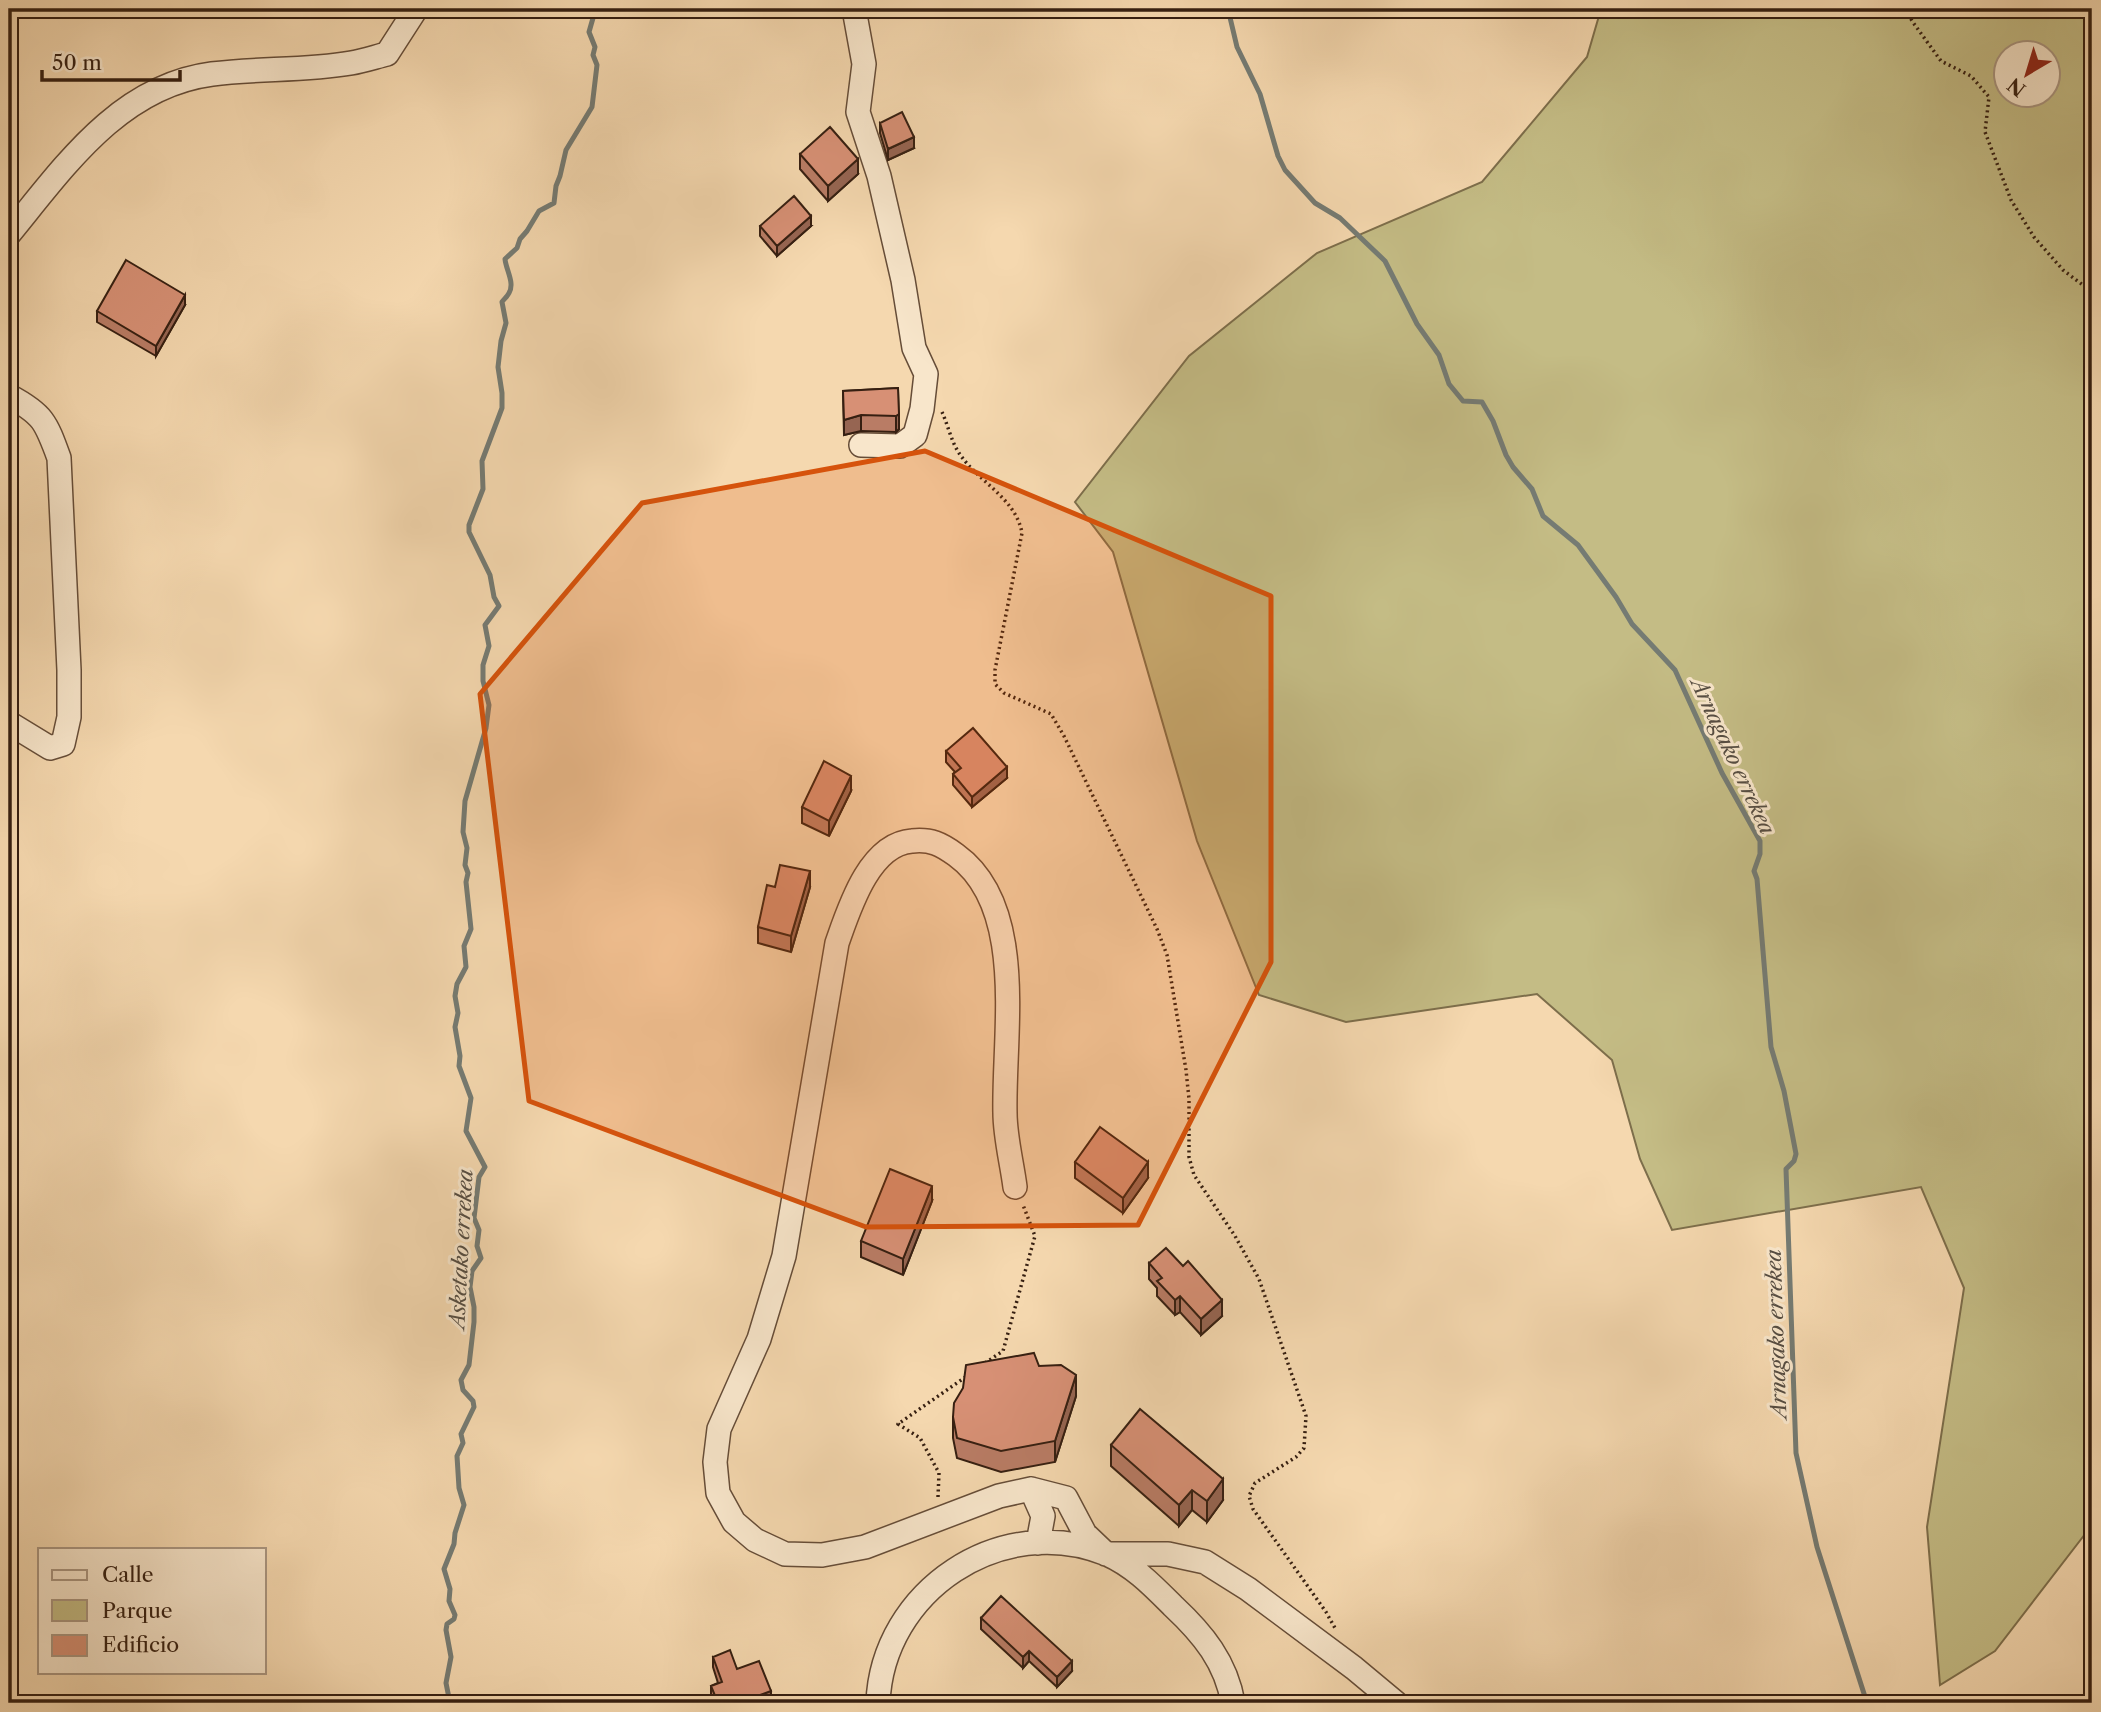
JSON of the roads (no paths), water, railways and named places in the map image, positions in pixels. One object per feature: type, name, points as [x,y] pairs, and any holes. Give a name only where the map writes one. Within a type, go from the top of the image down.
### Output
[{"type":"street","points":[[9,234],[107,122],[153,90],[210,74],[350,63],[387,54],[416,9]]},
{"type":"street","points":[[854,9],[864,64],[858,112],[879,176],[903,280],[914,348],[926,374],[922,409],[915,435],[900,446],[861,445]]},
{"type":"street","points":[[9,396],[33,408],[48,426],[59,458],[69,670],[69,717],[63,744],[50,748],[9,723]]},
{"type":"street","points":[[1015,1187],[1004,1116],[1007,971],[1001,927],[985,888],[967,863],[939,843],[911,841],[890,847],[866,874],[851,903],[837,943],[784,1256],[759,1339],[719,1429],[715,1462],[718,1493],[734,1522],[755,1540],[785,1554],[822,1555],[865,1547],[999,1496],[1031,1489],[1049,1492],[1066,1498],[1085,1534],[1106,1554],[1167,1554],[1192,1558],[1217,1569],[1354,1668],[1396,1703]]},
{"type":"street","points":[[1031,1489],[1044,1516],[1038,1543]]},
{"type":"street","points":[[878,1703],[883,1663],[891,1643],[901,1623],[931,1587],[950,1572],[986,1555],[1038,1543],[1084,1547],[1106,1554],[1133,1568],[1203,1636],[1215,1653],[1233,1703]]},
{"type":"street","points":[[1156,1589],[1172,1568],[1192,1558]]},
{"type":"waterway","name":"Asketako errekea","points":[[450,1703],[446,1683],[451,1657],[446,1630],[447,1624],[455,1615],[449,1601],[450,1589],[444,1569],[464,1505],[459,1488],[457,1456],[463,1443],[461,1434],[474,1407],[473,1401],[463,1390],[461,1380],[469,1365],[474,1322],[470,1287],[472,1271],[481,1258],[477,1246],[479,1230],[474,1218],[479,1177],[485,1167],[466,1131],[471,1098],[459,1066],[455,996],[457,984],[466,967],[464,946],[471,929],[466,882],[468,873],[465,865],[467,848],[463,832],[465,801],[486,728],[489,705],[483,681],[483,665],[489,646],[485,625],[499,606],[494,597],[490,575],[469,532],[469,525],[483,489],[482,461],[502,408],[498,367],[506,323],[502,302],[511,289],[505,259],[517,248],[539,211],[554,203],[566,150],[592,107],[597,65],[593,55],[595,47],[589,32],[593,9]]},
{"type":"waterway","name":"Arnagako errekea","points":[[1228,9],[1237,47],[1260,94],[1278,156],[1285,170],[1315,203],[1340,218],[1385,261],[1417,324],[1439,355],[1449,384],[1463,401],[1482,402],[1493,421],[1506,455],[1532,489],[1543,516],[1578,545],[1632,624],[1675,670],[1722,773],[1760,841],[1760,854],[1754,871],[1757,879],[1771,1047],[1784,1091],[1796,1154],[1794,1161],[1786,1169],[1796,1453],[1817,1547],[1867,1703]]}]
